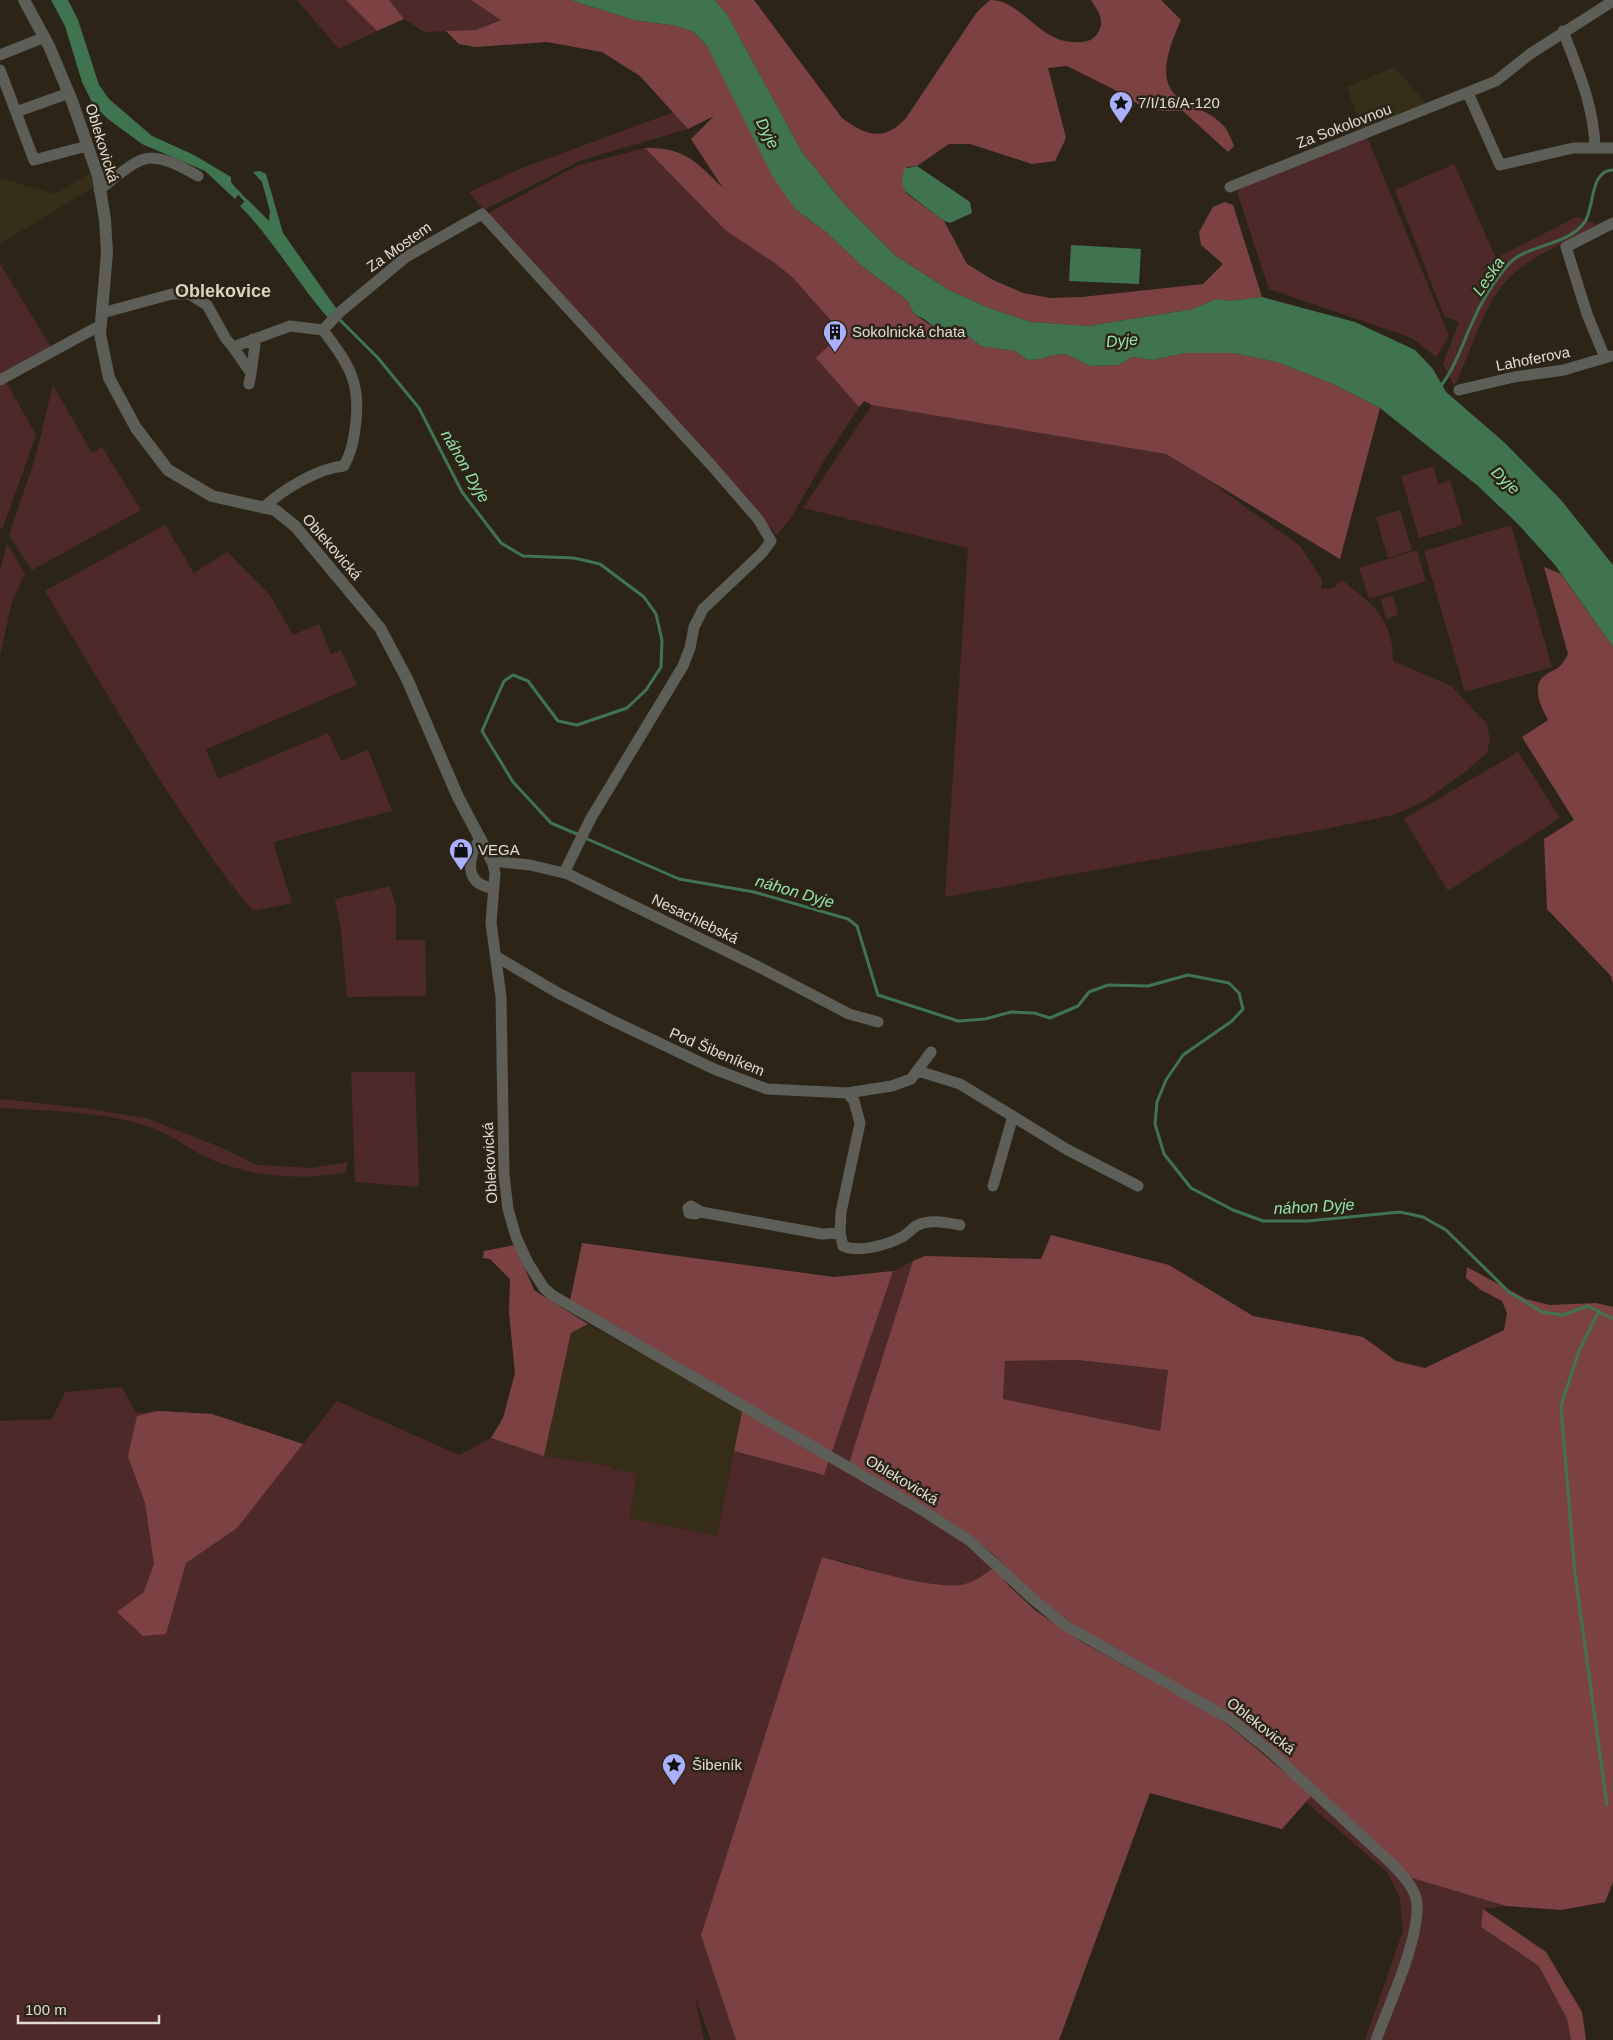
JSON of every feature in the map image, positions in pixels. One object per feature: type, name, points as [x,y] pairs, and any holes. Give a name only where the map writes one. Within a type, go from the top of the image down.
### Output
[{"type":"street","name":"Oblekovická","points":[[24,0],[45,38],[69,93],[98,176],[105,220],[107,253],[100,334],[109,378],[136,428],[168,470],[212,496],[275,510],[295,526],[380,628],[407,679],[458,798],[492,861],[495,873],[492,888],[491,923],[497,956],[500,997],[504,1175],[508,1209],[516,1237],[528,1263],[544,1288],[618,1335],[954,1531],[996,1563],[1034,1600],[1066,1626],[1230,1719],[1272,1753],[1392,1864],[1407,1881],[1416,1898],[1418,1915],[1415,1934],[1376,2040]]},
{"type":"street","name":"Za Sokolovnou","points":[[1230,187],[1496,81],[1563,31],[1613,1]]},
{"type":"street","points":[[1563,31],[1587,93],[1593,119],[1595,148]]},
{"type":"street","points":[[0,55],[45,38]]},
{"type":"street","points":[[0,70],[34,160],[87,146]]},
{"type":"street","points":[[16,112],[69,93]]},
{"type":"street","points":[[1468,93],[1500,165],[1573,148],[1613,148]]},
{"type":"street","points":[[99,190],[133,164],[145,158],[156,157],[165,159],[198,176]]},
{"type":"street","name":"Za Mostem","points":[[326,327],[340,312],[406,257],[482,214],[712,466],[758,519],[771,541],[762,553],[703,609],[697,618],[683,666],[584,830],[580,843],[564,874]]},
{"type":"street","points":[[1609,357],[1586,314],[1566,247],[1613,223]]},
{"type":"street","points":[[0,380],[102,319],[172,294],[189,294],[206,305],[250,378],[255,345],[253,340]]},
{"type":"street","points":[[233,347],[290,326],[326,327],[356,385],[359,405],[352,452],[344,466],[329,467],[294,485],[274,497],[263,508]]},
{"type":"street","name":"Lahoferova","points":[[1459,390],[1514,377],[1564,370],[1609,357]]},
{"type":"street","points":[[480,838],[471,859],[472,872],[475,881],[482,886],[492,888]]},
{"type":"street","name":"Nesachlebská","points":[[492,861],[530,865],[564,874],[600,888],[850,1014],[878,1022]]},
{"type":"street","name":"Pod Šibeníkem","points":[[497,956],[558,993],[609,1019],[714,1069],[767,1090],[847,1093],[892,1086],[911,1079],[931,1052]]},
{"type":"street","points":[[918,1071],[960,1084],[1068,1150],[1138,1186]]},
{"type":"street","points":[[847,1093],[854,1101],[860,1123],[841,1212],[840,1233],[843,1246],[851,1249],[871,1247],[902,1236],[918,1224],[933,1222],[960,1224]]},
{"type":"street","points":[[993,1186],[1013,1116]]},
{"type":"street","points":[[701,1212],[822,1234],[840,1233]]},
{"type":"shaded area","points":[[297,0],[346,0],[377,31],[339,49]]},
{"type":"shaded area","points":[[346,0],[389,0],[404,19],[377,31]]},
{"type":"shaded area","points":[[389,0],[471,0],[502,19],[474,30],[424,32],[404,19]]},
{"type":"shaded area","points":[[471,0],[570,0],[634,20],[677,26],[694,32],[707,46],[795,209],[826,232],[861,265],[908,301],[914,314],[938,330],[960,330],[981,346],[1015,351],[1028,360],[1066,354],[1090,366],[1119,365],[1132,357],[1153,360],[1185,353],[1233,353],[1277,362],[1333,384],[1380,408],[1340,559],[1166,454],[872,405],[864,401],[859,407],[816,358],[842,333],[793,278],[776,264],[725,230],[645,148],[659,148],[680,153],[697,164],[723,188],[691,139],[714,116],[688,129],[640,76],[602,52],[547,42],[475,47],[459,44],[446,31],[475,30],[501,20]]},
{"type":"shaded area","points":[[715,0],[754,0],[842,118],[859,129],[875,134],[890,131],[906,118],[977,12],[990,0],[1005,3],[1049,35],[1070,42],[1083,42],[1095,36],[1101,25],[1100,15],[1091,0],[1161,0],[1181,20],[1169,52],[1166,74],[1168,85],[1174,94],[1183,101],[1209,114],[1223,125],[1234,146],[1228,152],[1183,111],[1159,111],[1143,107],[1117,91],[1067,66],[1048,68],[1066,138],[1055,161],[1032,164],[970,144],[949,144],[917,166],[907,167],[906,193],[944,221],[967,264],[993,280],[1023,293],[1050,298],[1082,297],[1203,284],[1223,264],[1201,245],[1199,232],[1213,207],[1225,202],[1233,205],[1262,297],[1228,301],[1216,299],[1193,309],[1088,326],[1031,322],[989,308],[949,290],[896,256],[844,204],[802,152],[728,16]]},
{"type":"shaded area","points":[[1394,67],[1426,103],[1358,130],[1361,128],[1347,87]]},
{"type":"shaded area","points":[[674,112],[688,129],[582,160],[484,210],[469,192],[522,168]]},
{"type":"shaded area","points":[[1367,137],[1449,336],[1436,357],[1412,338],[1269,289],[1236,189]]},
{"type":"shaded area","points":[[645,148],[725,230],[776,264],[793,278],[842,333],[817,358],[859,407],[822,464],[792,516],[777,535],[487,214],[576,166]]},
{"type":"shaded area","points":[[1454,164],[1496,258],[1576,217],[1596,224],[1541,254],[1511,276],[1492,301],[1485,314],[1454,386],[1443,364],[1459,322],[1444,316],[1395,190]]},
{"type":"shaded area","points":[[93,171],[97,185],[0,244],[0,178],[55,194]]},
{"type":"shaded area","points":[[0,264],[51,347],[0,375]]},
{"type":"shaded area","points":[[6,382],[36,435],[2,530],[0,527],[0,386]]},
{"type":"shaded area","points":[[53,385],[92,453],[102,447],[141,510],[32,570],[9,535],[35,459]]},
{"type":"shaded area","points":[[872,405],[1166,454],[1200,474],[1300,546],[1322,580],[1321,589],[1333,588],[1342,580],[1372,605],[1385,623],[1392,646],[1393,661],[1451,686],[1487,724],[1490,739],[1487,753],[1466,771],[1423,802],[1393,815],[1320,830],[945,897],[968,548],[803,508]]},
{"type":"shaded area","points":[[1433,466],[1438,484],[1450,480],[1463,525],[1419,538],[1401,476]]},
{"type":"shaded area","points":[[1400,510],[1412,550],[1388,558],[1376,517]]},
{"type":"shaded area","points":[[165,525],[194,573],[227,552],[269,594],[293,635],[319,624],[331,654],[341,650],[357,685],[206,749],[218,779],[328,733],[341,761],[368,750],[392,811],[273,842],[292,903],[253,911],[227,879],[158,777],[45,591]]},
{"type":"shaded area","points":[[1511,525],[1552,667],[1465,692],[1424,551]]},
{"type":"shaded area","points":[[7,543],[25,574],[12,601],[0,656],[0,571]]},
{"type":"shaded area","points":[[1417,550],[1426,581],[1369,599],[1359,568]]},
{"type":"shaded area","points":[[1544,567],[1561,574],[1613,647],[1613,984],[1611,976],[1547,909],[1544,839],[1574,820],[1522,737],[1548,720],[1539,699],[1539,683],[1542,678],[1561,665],[1568,654]]},
{"type":"shaded area","points":[[1393,596],[1398,615],[1386,619],[1381,599]]},
{"type":"shaded area","points":[[1518,752],[1560,818],[1448,891],[1404,819]]},
{"type":"shaded area","points":[[390,886],[396,908],[396,940],[425,940],[426,996],[347,997],[341,930],[335,899]]},
{"type":"shaded area","points":[[351,1072],[415,1072],[419,1187],[355,1182]]},
{"type":"shaded area","points":[[0,1099],[83,1108],[146,1118],[220,1147],[257,1165],[312,1168],[347,1162],[346,1172],[297,1177],[246,1171],[206,1157],[165,1133],[147,1126],[111,1117],[56,1111],[0,1108]]},
{"type":"shaded area","points":[[1051,1235],[1169,1265],[1253,1316],[1363,1337],[1396,1361],[1425,1368],[1504,1330],[1507,1313],[1502,1301],[1481,1290],[1466,1278],[1467,1267],[1526,1299],[1549,1305],[1596,1303],[1613,1307],[1613,1882],[1605,1902],[1561,1910],[1506,1906],[1412,1878],[1266,1741],[1085,1632],[1042,1603],[992,1553],[967,1533],[849,1463],[913,1261],[925,1256],[1041,1259]],"holes":[[[1077,1360],[1168,1370],[1160,1431],[1003,1399],[1005,1361]]]},
{"type":"shaded area","points":[[582,1243],[834,1277],[893,1271],[824,1475],[734,1451],[744,1402],[570,1301]]},
{"type":"shaded area","points":[[515,1245],[534,1290],[588,1324],[571,1333],[544,1456],[491,1438],[503,1418],[515,1373],[509,1313],[510,1279],[490,1259],[483,1258],[484,1251]]},
{"type":"shaded area","points":[[913,1261],[849,1463],[831,1453],[893,1271]]},
{"type":"shaded area","points":[[588,1324],[742,1410],[717,1536],[630,1518],[637,1474],[610,1469],[610,1466],[544,1456],[571,1333]]},
{"type":"shaded area","points":[[1077,1360],[1168,1370],[1160,1431],[1003,1399],[1005,1361]]},
{"type":"shaded area","points":[[122,1387],[136,1413],[158,1411],[212,1414],[303,1444],[337,1401],[459,1455],[491,1438],[544,1456],[610,1466],[611,1469],[637,1474],[630,1518],[717,1536],[734,1451],[823,1475],[829,1461],[955,1537],[994,1567],[969,1583],[944,1586],[909,1580],[822,1557],[701,1935],[736,2040],[711,2040],[695,1997],[704,2040],[0,2040],[0,1421],[52,1419],[65,1392]]},
{"type":"shaded area","points":[[158,1411],[212,1414],[303,1444],[237,1528],[186,1563],[166,1634],[143,1636],[117,1612],[144,1592],[154,1564],[145,1503],[128,1456],[137,1416]]},
{"type":"shaded area","points":[[822,1557],[892,1576],[929,1584],[946,1585],[969,1583],[994,1567],[1009,1586],[1036,1611],[1082,1642],[1221,1719],[1312,1795],[1282,1829],[1150,1793],[1059,2040],[736,2040],[701,1935]]},
{"type":"shaded area","points":[[1312,1795],[1390,1866],[1413,1898],[1412,1929],[1372,2040],[1365,2040],[1403,1931],[1400,1898],[1387,1872],[1306,1802]]},
{"type":"shaded area","points":[[1412,1878],[1506,1906],[1483,1909],[1481,1927],[1539,1966],[1567,2019],[1571,2040],[1379,2040],[1421,1928],[1422,1913]]},
{"type":"shaded area","points":[[1483,1909],[1546,1952],[1582,2012],[1586,2040],[1571,2040],[1567,2019],[1539,1966],[1481,1927]]},
{"type":"water","points":[[51,0],[68,0],[78,20],[99,85],[109,99],[152,136],[194,155],[231,177],[231,182],[240,193],[235,199],[205,171],[142,144],[108,119],[94,106],[82,82],[65,26]]},
{"type":"water","name":"Dyje","points":[[570,0],[715,0],[728,16],[802,152],[844,204],[896,256],[949,290],[989,308],[1031,322],[1088,326],[1193,309],[1216,299],[1228,301],[1262,297],[1355,322],[1415,350],[1433,369],[1446,392],[1505,443],[1561,500],[1613,565],[1613,647],[1555,565],[1518,524],[1478,486],[1380,408],[1333,384],[1277,362],[1233,353],[1185,353],[1153,360],[1132,357],[1119,365],[1090,366],[1066,354],[1028,360],[1015,351],[981,346],[960,330],[938,330],[914,314],[908,301],[861,265],[826,232],[795,209],[773,177],[707,46],[694,32],[677,26],[634,20]]},
{"type":"water","points":[[917,166],[970,202],[972,213],[950,223],[944,221],[906,192],[902,184],[904,169]]},
{"type":"water","points":[[260,171],[266,174],[283,233],[338,311],[329,319],[264,233],[240,206],[247,199],[269,221],[270,211],[262,182],[253,172]]},
{"type":"water","points":[[1071,245],[1141,249],[1139,284],[1069,281]]},
{"type":"waterway","name":"Leska","points":[[1440,387],[1454,364],[1483,301],[1506,267],[1514,259],[1534,249],[1556,242],[1576,231],[1587,217],[1596,183],[1600,176],[1605,172],[1613,170]]},
{"type":"waterway","points":[[237,191],[248,203]]},
{"type":"waterway","name":"náhon Dyje","points":[[338,318],[378,358],[419,408],[462,492],[501,543],[523,556],[574,558],[600,564],[644,597],[656,614],[662,640],[661,667],[646,690],[627,708],[577,725],[558,721],[528,681],[513,675],[504,681],[482,731],[513,782],[551,823],[579,835]]},
{"type":"waterway","name":"náhon Dyje","points":[[585,838],[679,879],[754,892],[848,919],[857,926],[878,995],[958,1021],[985,1019],[1011,1012],[1034,1013],[1050,1018],[1078,1006],[1089,992],[1108,985],[1148,986],[1188,975],[1229,983],[1239,993],[1243,1009],[1232,1021],[1183,1055],[1166,1080],[1157,1102],[1155,1124],[1164,1154],[1191,1188],[1233,1210],[1263,1221],[1308,1221],[1400,1212],[1423,1217],[1446,1230],[1509,1292],[1542,1312],[1563,1315],[1588,1306],[1613,1319]]},
{"type":"waterway","points":[[1599,1311],[1579,1351],[1561,1406],[1575,1574],[1607,1805]]},
{"type":"place","name":"7/I/16/A-120","points":[[1121,124]]},
{"type":"place","name":"Sokolnická chata","points":[[835,353]]},
{"type":"place","name":"VEGA","points":[[461,871]]},
{"type":"place","name":"Šibeník","points":[[674,1786]]},
{"type":"district","name":"Oblekovice","points":[[223,291]]}]
